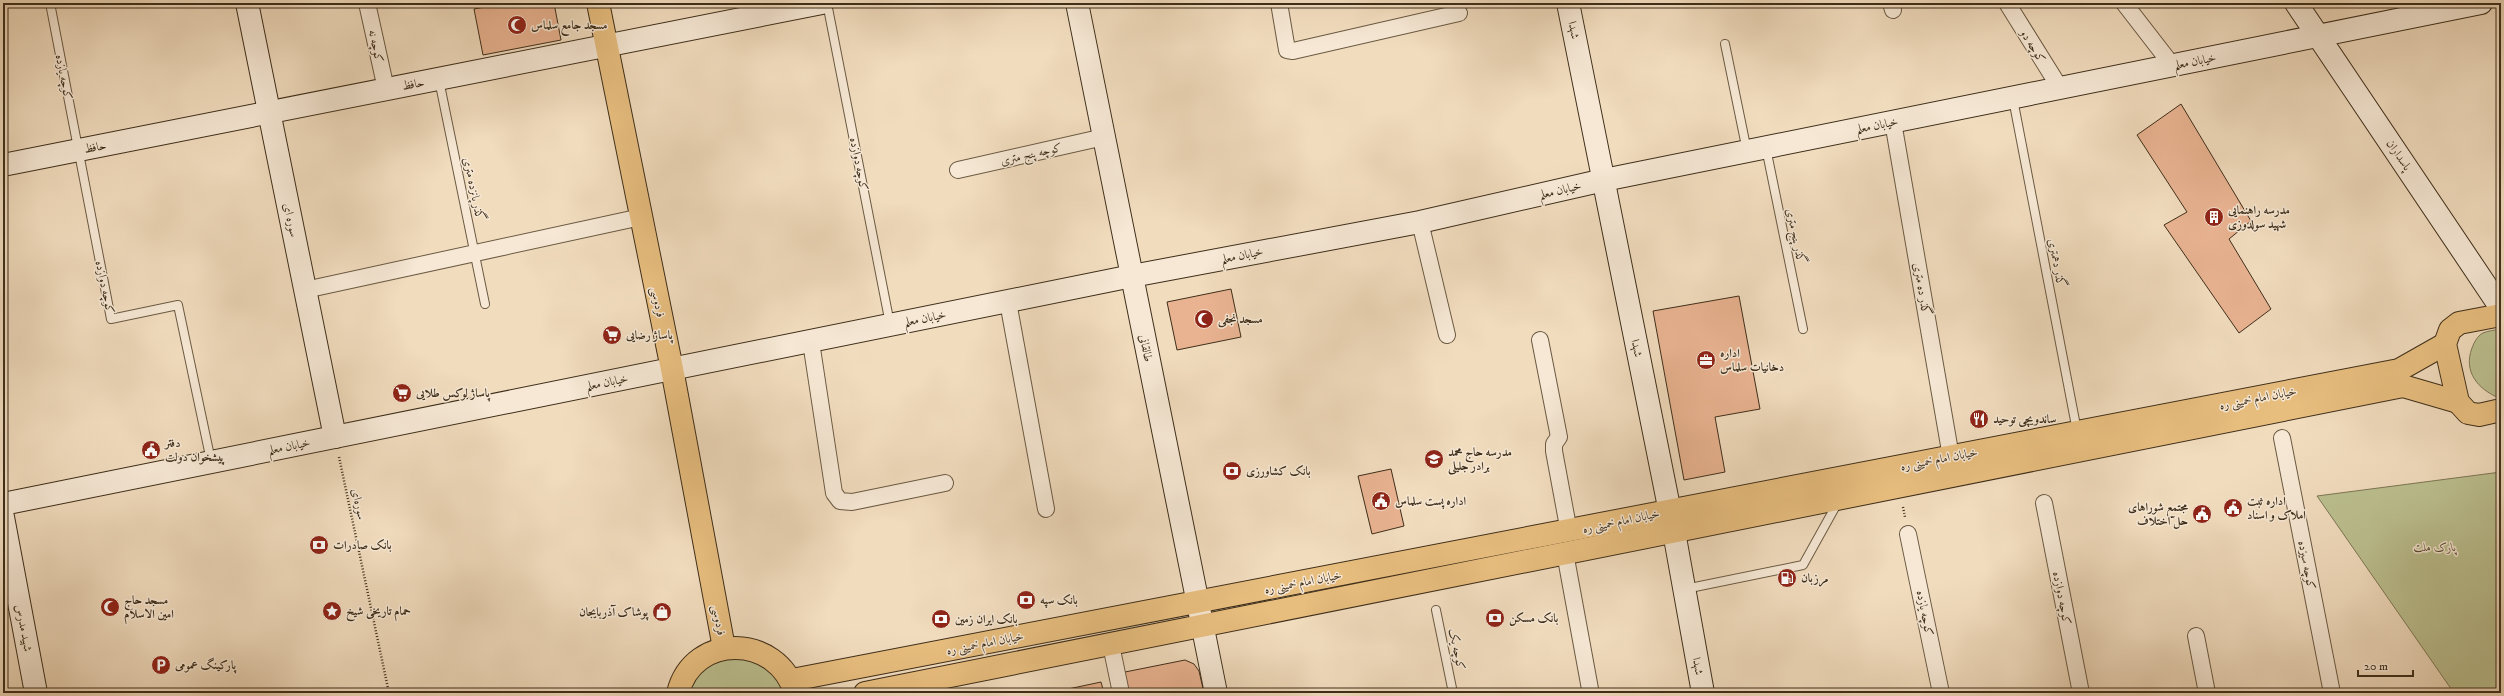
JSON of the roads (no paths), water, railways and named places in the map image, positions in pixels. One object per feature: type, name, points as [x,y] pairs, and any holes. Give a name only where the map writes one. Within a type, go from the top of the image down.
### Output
[{"type":"main road","name":"فردوسی","points":[[598,3],[672,369],[724,648]]},
{"type":"main road","points":[[2501,314],[2459,323],[2450,330],[2445,344],[2458,402],[2468,412],[2479,415],[2501,410]]},
{"type":"main road","name":"خیابان امام خمینی ره","points":[[866,693],[1565,553],[1672,521],[1951,457],[2399,370],[2445,344]]},
{"type":"main road","name":"خیابان امام خمینی ره","points":[[793,687],[1197,602],[1569,532],[1672,521],[1840,499],[2403,386],[2458,402]]},
{"type":"main road","points":[[678,693],[680,684],[691,667],[706,655],[724,648],[740,647],[756,650],[771,658],[793,687]]},
{"type":"street","name":"سوره ای","points":[[247,3],[335,437]]},
{"type":"street","name":"کوچه نه","points":[[367,3],[386,89]]},
{"type":"street","name":"حافظ","points":[[3,165],[822,3]]},
{"type":"street","name":"طالقانی","points":[[1077,3],[1216,693]]},
{"type":"street","points":[[1279,3],[1286,50],[1293,51],[1459,13]]},
{"type":"street","name":"شهدا","points":[[1568,3],[1672,521],[1703,693]]},
{"type":"street","name":"کوچه دو","points":[[2006,3],[2060,88]]},
{"type":"street","points":[[2124,3],[2172,65]]},
{"type":"street","name":"پاسداران","points":[[2296,3],[2501,308]]},
{"type":"street","name":"خیابان معلم","points":[[3,504],[811,342],[890,324],[1008,302],[1132,276],[1420,222],[1604,180],[2476,4]]},
{"type":"street","name":"گذر ده متری","points":[[1893,122],[1951,457]]},
{"type":"street","name":"کوچه پنج متری","points":[[958,170],[1104,137]]},
{"type":"street","points":[[305,290],[641,217]]},
{"type":"street","points":[[1420,222],[1447,335]]},
{"type":"street","points":[[1008,302],[1046,509]]},
{"type":"street","points":[[1540,340],[1559,438],[1554,444],[1554,451],[1569,532]]},
{"type":"street","points":[[811,342],[834,493],[840,501],[852,502],[945,483]]},
{"type":"street","name":"کوچه سیزده","points":[[2282,438],[2332,693]]},
{"type":"street","name":"کوچه دوازده","points":[[2044,503],[2080,693]]},
{"type":"street","name":"شهید مدرس","points":[[3,517],[36,693]]},
{"type":"street","name":"کوچه یازده","points":[[1908,534],[1941,693]]},
{"type":"street","points":[[1565,553],[1590,689]]},
{"type":"street","points":[[2196,636],[2208,693]]},
{"type":"street","points":[[1111,645],[1121,693]]},
{"type":"lane","name":"کوچه یازده","points":[[50,3],[78,150]]},
{"type":"lane","name":"کوچه دوازده","points":[[827,3],[890,324]]},
{"type":"lane","name":"گذر پنج متری","points":[[1725,44],[1757,149],[1803,329]]},
{"type":"lane","name":"گذر پانزده متری","points":[[439,79],[485,304]]},
{"type":"lane","name":"گذر دهمتری","points":[[2012,98],[2077,432]]},
{"type":"lane","name":"کوچه دوازده","points":[[78,150],[111,319],[178,305],[211,462]]},
{"type":"lane","points":[[1684,590],[1803,565],[1840,499]]},
{"type":"lane","name":"کوچه یک","points":[[1436,610],[1453,693]]},
{"type":"place","name":"مسجد جامع سلماس","points":[[517,25]]},
{"type":"place","name":"مدرسه راهنمایی شهید سولدوزی","points":[[2214,217]]},
{"type":"place","name":"مسجد نجفی","points":[[1204,319]]},
{"type":"place","name":"پاساژ رضایی","points":[[612,335]]},
{"type":"place","name":"اداره دخانیات سلماس","points":[[1706,360]]},
{"type":"place","name":"پاساژ لوکس طلایی","points":[[402,393]]},
{"type":"place","name":"ساندویچی توحید","points":[[1979,419]]},
{"type":"place","name":"دفتر پیشخوان دولت","points":[[151,450]]},
{"type":"place","name":"مدرسه حاج محمد برادر جلیلی","points":[[1434,459]]},
{"type":"place","name":"بانک کشاورزی","points":[[1232,471]]},
{"type":"place","name":"اداره پست سلماس","points":[[1381,501]]},
{"type":"place","name":"اداره ثبت املاک و اسناد","points":[[2233,508]]},
{"type":"place","name":"مجتمع شوراهای حل اختلاف","points":[[2202,514]]},
{"type":"place","name":"بانک صادرات","points":[[319,545]]},
{"type":"place","name":"مرزبان","points":[[1787,578]]},
{"type":"place","name":"بانک سپه","points":[[1026,600]]},
{"type":"place","name":"مسجد حاج امین الاسلام","points":[[110,607]]},
{"type":"place","name":"حمام تاریخی شیخ","points":[[332,611]]},
{"type":"place","name":"پوشاک آذربایجان","points":[[662,612]]},
{"type":"place","name":"بانک مسکن","points":[[1495,618]]},
{"type":"place","name":"بانک ایران زمین","points":[[941,619]]},
{"type":"place","name":"پارکینگ عمومی","points":[[161,665]]},
{"type":"park label","name":"پارک ملت","points":[[2435,547]]}]
